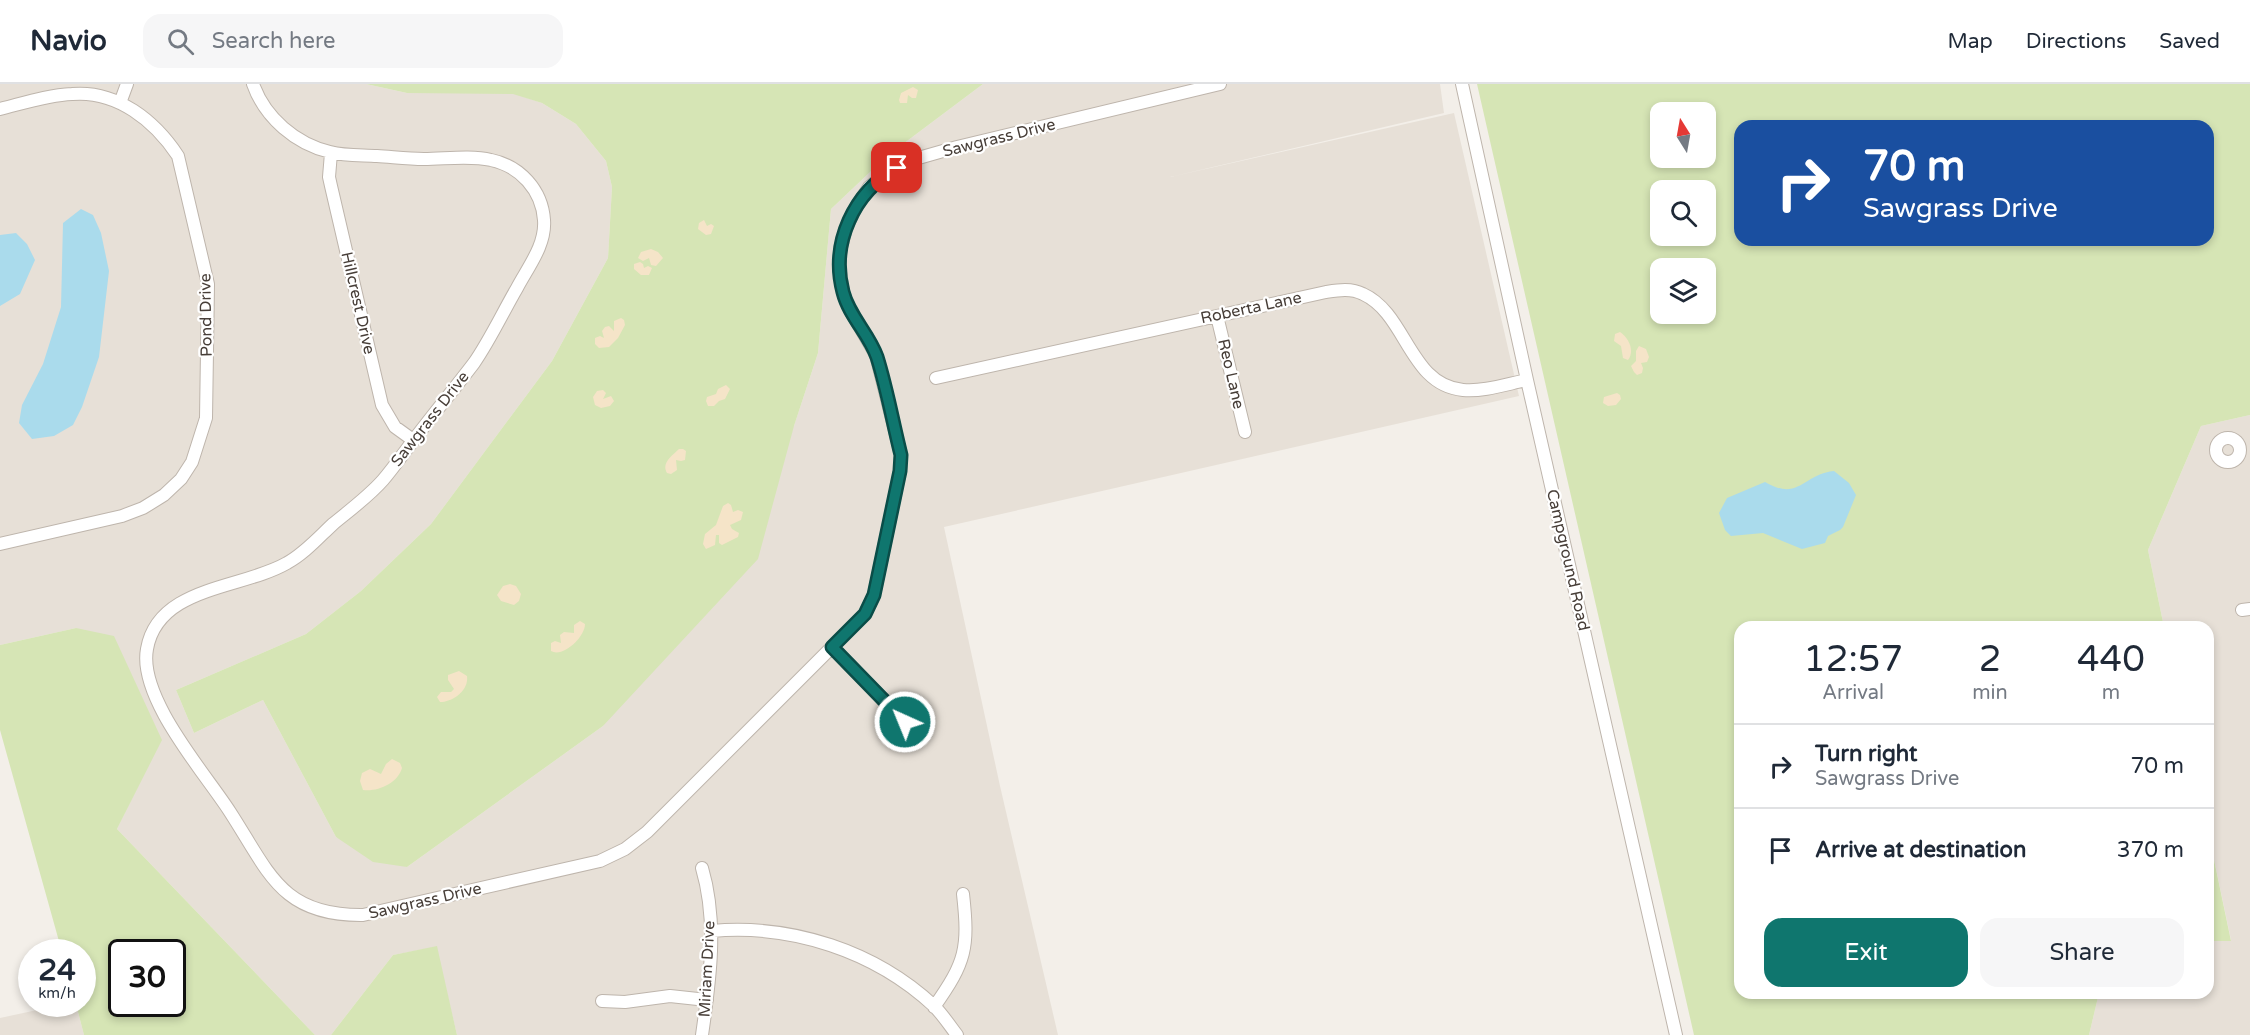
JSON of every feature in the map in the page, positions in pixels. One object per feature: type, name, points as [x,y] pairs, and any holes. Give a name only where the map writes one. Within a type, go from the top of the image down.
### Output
[{"type":"street","points":[[120,103],[127,84]]},
{"type":"street","name":"Sawgrass Drive","points":[[253,84],[256,93],[270,114],[285,130],[310,145],[331,153],[415,159],[489,159],[511,167],[527,179],[539,200],[544,222],[541,245],[475,361],[382,481],[291,561],[269,573],[187,598],[165,612],[154,628],[147,647],[145,666],[150,684],[182,746],[229,811],[268,873],[287,894],[316,910],[338,915],[363,915],[600,861],[625,849],[647,832],[865,614],[874,595],[900,471],[901,455],[876,356],[850,310],[843,293],[840,272],[840,252],[846,228],[855,207],[869,187],[908,161],[957,147],[1220,84]]},
{"type":"street","name":"Campground Road","points":[[1462,84],[1676,1035]]},
{"type":"street","name":"Pond Drive","points":[[0,108],[74,93],[98,95],[120,103],[153,124],[178,156],[208,284],[206,418],[192,462],[182,478],[164,495],[143,508],[122,516],[0,544]]},
{"type":"street","name":"Hillcrest Drive","points":[[331,153],[329,177],[382,405],[395,428],[413,440]]},
{"type":"street","name":"Roberta Lane","points":[[936,378],[1326,291],[1346,289],[1362,294],[1377,303],[1390,317],[1416,360],[1442,384],[1465,391],[1527,380]]},
{"type":"street","name":"Reo Lane","points":[[1217,316],[1245,432]]},
{"type":"street","points":[[2238,442],[2250,437]]},
{"type":"street","points":[[832,647],[905,722]]},
{"type":"street","name":"Miriam Drive","points":[[702,868],[712,931],[702,1035]]},
{"type":"street","points":[[934,1007],[961,965],[966,944],[963,894]]},
{"type":"street","points":[[712,931],[762,930],[842,948],[874,963],[934,1007],[957,1035]]},
{"type":"street","points":[[602,1001],[625,1002],[670,996],[707,1000]]},
{"type":"shaded area","points":[[0,84],[366,84],[407,93],[513,93],[542,103],[576,124],[606,161],[612,187],[608,258],[552,361],[431,524],[361,591],[306,634],[176,690],[194,733],[263,700],[336,837],[407,867],[603,726],[794,426],[818,353],[831,209],[887,156],[983,84],[1440,84],[1444,113],[1170,177],[1454,113],[1519,396],[944,527],[1000,786],[1058,1035],[457,1035],[436,947],[393,955],[331,1035],[315,1035],[117,829],[161,740],[76,628],[0,645]]},
{"type":"shaded area","points":[[2250,415],[2250,1035],[2089,1035],[2098,999],[2214,999],[2214,941],[2231,940],[2214,859],[2214,621],[2163,621],[2148,550],[2201,426]]},
{"type":"shaded area","points":[[18,1014],[18,1017],[79,1017],[84,1035],[0,1035],[0,1018]]},
{"type":"green space","points":[[366,84],[983,84],[887,156],[831,209],[818,353],[794,426],[758,559],[603,726],[407,867],[373,862],[336,837],[263,700],[194,733],[176,690],[306,634],[361,591],[431,524],[552,361],[608,258],[612,187],[606,161],[576,124],[542,103],[513,94],[407,93]]},
{"type":"green space","points":[[1477,84],[2250,84],[2250,415],[2201,426],[2148,550],[2163,621],[1734,621],[1734,999],[2098,999],[2089,1035],[1694,1035]]},
{"type":"green space","points":[[76,628],[114,636],[162,740],[117,829],[315,1035],[84,1035],[79,1017],[96,1017],[96,939],[58,939],[0,730],[0,645]]},
{"type":"green space","points":[[2214,860],[2231,941],[2214,941]]},
{"type":"green space","points":[[437,946],[457,1035],[331,1035],[393,955]]},
{"type":"sand","points":[[913,87],[918,90],[916,98],[908,95],[907,103],[900,103],[901,93]]},
{"type":"sand","points":[[704,220],[707,226],[711,224],[714,226],[711,234],[706,235],[698,229],[699,223]]},
{"type":"sand","points":[[651,249],[663,258],[656,266],[651,265],[649,258],[643,261],[638,258],[641,252]]},
{"type":"sand","points":[[640,262],[644,268],[648,266],[652,268],[649,275],[641,275],[634,269],[634,264]]},
{"type":"sand","points":[[621,318],[625,325],[618,338],[609,347],[599,348],[595,344],[595,338],[600,336],[604,338],[602,331],[605,327],[609,326],[614,331],[614,321]]},
{"type":"sand","points":[[1620,332],[1630,345],[1631,353],[1628,360],[1623,358],[1621,346],[1614,341],[1615,334]]},
{"type":"sand","points":[[1639,346],[1646,349],[1649,357],[1647,362],[1641,363],[1642,373],[1637,375],[1631,366],[1636,361],[1636,351]]},
{"type":"sand","points":[[726,385],[730,389],[725,399],[714,406],[708,406],[707,397],[716,394],[718,389]]},
{"type":"sand","points":[[603,390],[606,393],[603,399],[611,396],[614,401],[610,406],[601,408],[595,405],[593,397],[597,391]]},
{"type":"sand","points":[[1617,393],[1621,399],[1616,405],[1608,406],[1603,403],[1604,397]]},
{"type":"sand","points":[[679,449],[686,451],[685,460],[676,460],[677,470],[671,474],[667,473],[666,463]]},
{"type":"sand","points":[[728,503],[733,512],[738,510],[743,512],[741,520],[730,525],[739,533],[738,537],[722,545],[719,543],[719,535],[716,535],[715,545],[706,549],[703,544],[705,534],[716,525],[723,506]]},
{"type":"sand","points":[[510,584],[516,586],[521,594],[519,601],[514,605],[501,601],[497,595],[503,586]]},
{"type":"sand","points":[[580,621],[585,624],[577,640],[561,652],[551,651],[551,643],[555,641],[561,643],[560,635],[564,632],[574,633],[574,625]]},
{"type":"sand","points":[[459,671],[467,676],[462,691],[450,700],[440,702],[437,697],[441,692],[451,692],[454,689],[448,680],[448,675]]},
{"type":"sand","points":[[392,759],[400,763],[402,768],[396,778],[381,788],[363,790],[360,781],[362,773],[370,769],[381,774],[386,764]]},
{"type":"water","points":[[81,209],[93,215],[101,233],[109,271],[99,357],[82,407],[73,425],[54,436],[32,439],[19,423],[22,405],[43,364],[61,307],[63,223]]},
{"type":"water","points":[[16,233],[27,244],[35,260],[20,294],[0,306],[0,235]]},
{"type":"water","points":[[1834,471],[1849,483],[1856,495],[1843,527],[1828,536],[1825,543],[1802,549],[1763,533],[1731,536],[1725,530],[1719,513],[1727,498],[1765,482],[1776,487],[1794,488],[1824,473]]},
{"type":"route","points":[[897,168],[869,187],[855,207],[846,228],[840,252],[843,293],[876,356],[901,455],[900,471],[874,595],[865,614],[832,647],[905,722]]}]
